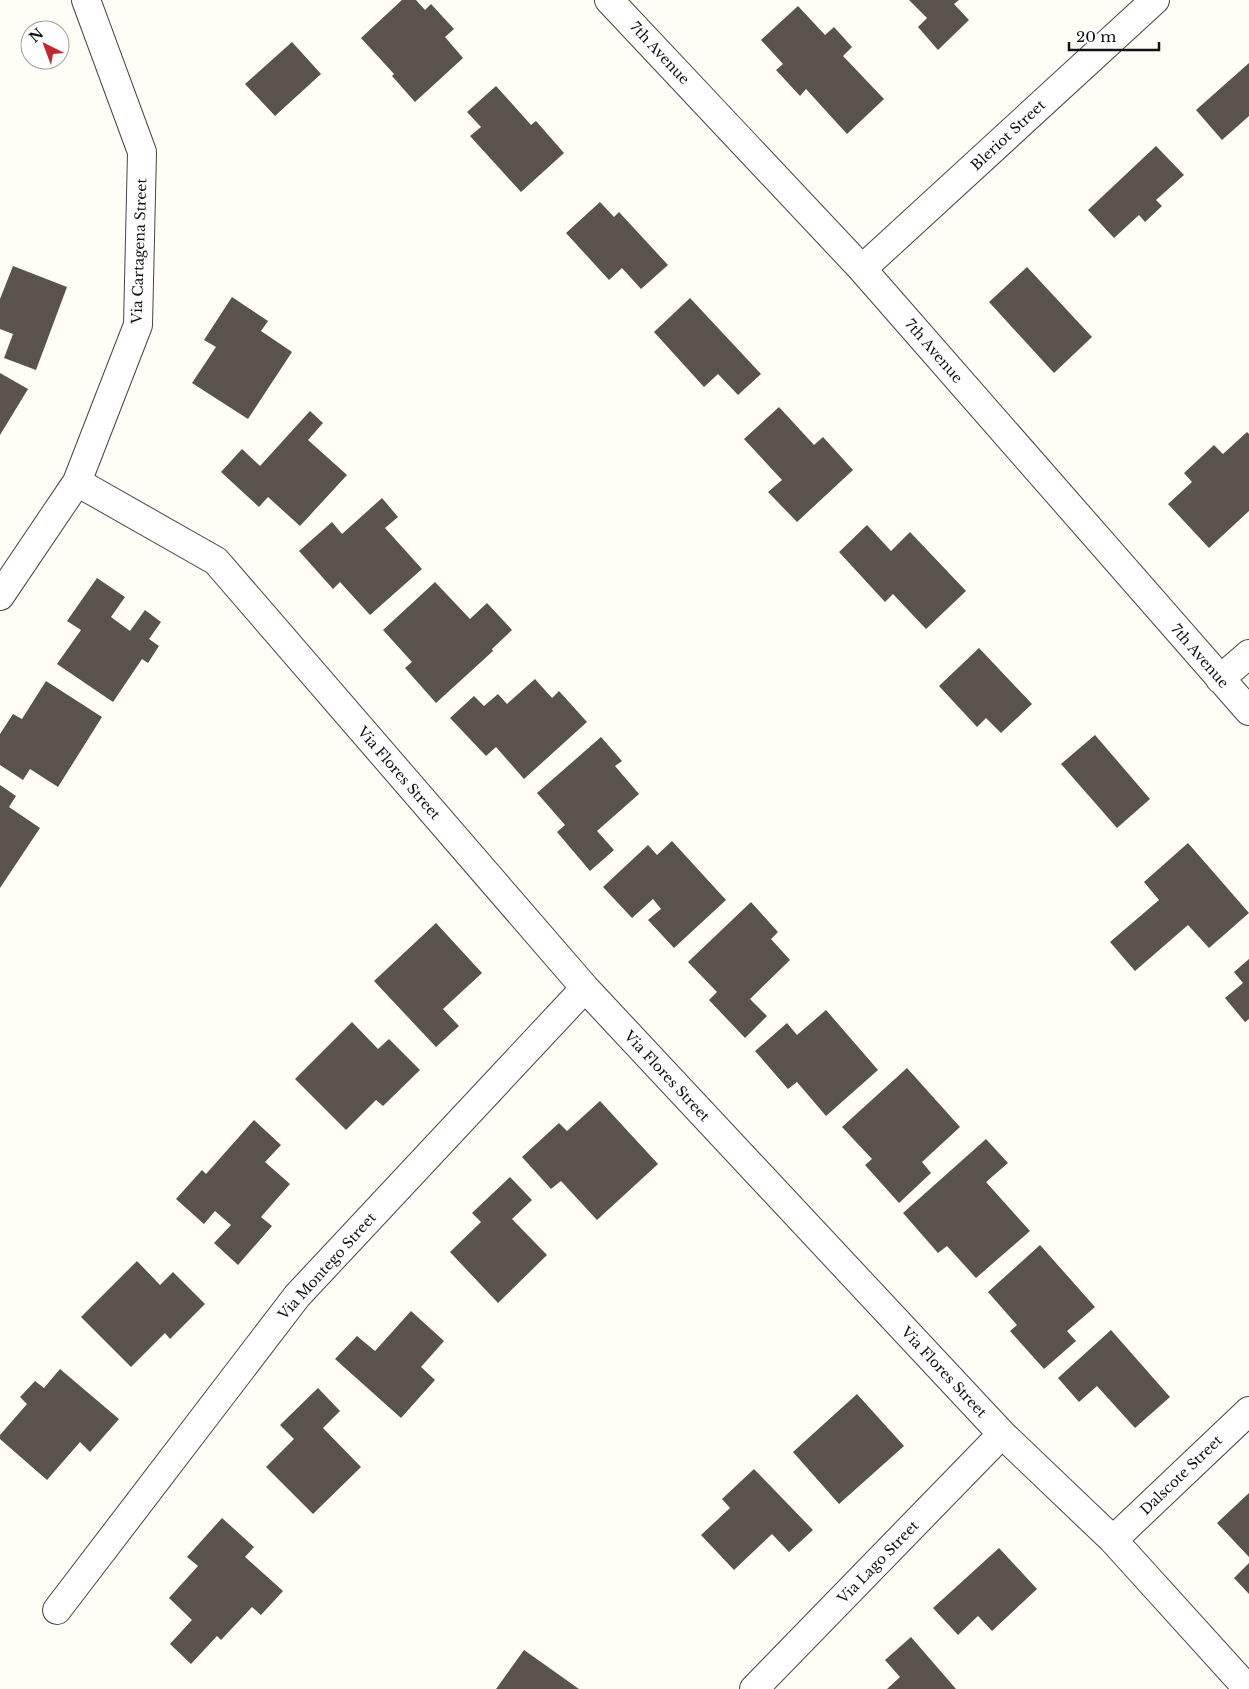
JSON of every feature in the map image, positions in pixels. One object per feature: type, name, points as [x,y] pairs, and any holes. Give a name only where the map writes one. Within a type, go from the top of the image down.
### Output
[{"type":"street","name":"Via Cartagena Street","points":[[0,596],[77,482],[138,325],[142,152],[86,0]]},
{"type":"street","name":"7th Avenue","points":[[610,0],[862,269],[1249,711]]},
{"type":"street","name":"Bleriot Street","points":[[862,269],[1155,0]]},
{"type":"street","name":"Via Flores Street","points":[[77,482],[216,561],[584,988],[1002,1434],[1113,1540],[1248,1689]]},
{"type":"street","points":[[1220,679],[1249,654]]},
{"type":"street","name":"Via Montego Street","points":[[57,1610],[297,1296],[584,988]]},
{"type":"street","name":"Dalscote Street","points":[[1113,1540],[1249,1411]]},
{"type":"street","name":"Via Lago Street","points":[[754,1689],[1002,1434]]},
{"type":"building","points":[[402,0],[416,0],[425,10],[431,4],[454,29],[445,37],[463,58],[415,102],[392,76],[394,74],[361,38]]},
{"type":"building","points":[[909,0],[959,0],[954,4],[969,20],[938,50],[918,27],[927,18]]},
{"type":"building","points":[[798,6],[825,35],[834,27],[852,47],[843,56],[884,99],[847,134],[806,89],[800,96],[776,70],[783,64],[761,40]]},
{"type":"building","points":[[292,42],[321,74],[275,116],[245,84]]},
{"type":"building","points":[[1249,63],[1249,116],[1222,140],[1196,110]]},
{"type":"building","points":[[496,86],[531,125],[536,121],[564,153],[521,192],[470,136],[481,127],[467,112]]},
{"type":"building","points":[[1156,146],[1184,175],[1156,200],[1162,206],[1145,222],[1139,215],[1114,238],[1088,210]]},
{"type":"building","points":[[600,202],[614,217],[619,212],[668,265],[641,289],[622,268],[609,280],[566,233]]},
{"type":"building","points":[[13,266],[67,287],[36,370],[4,358],[13,334],[0,329],[0,299]]},
{"type":"building","points":[[1027,267],[1092,337],[1054,373],[989,302]]},
{"type":"building","points":[[232,297],[268,321],[261,331],[292,352],[248,419],[192,383],[216,347],[204,340]]},
{"type":"building","points":[[690,298],[761,374],[738,395],[718,374],[704,387],[654,332]]},
{"type":"building","points":[[0,373],[28,389],[0,435]]},
{"type":"building","points":[[779,407],[814,445],[823,437],[853,470],[797,522],[768,492],[782,480],[744,439]]},
{"type":"building","points":[[310,411],[323,423],[308,440],[347,475],[300,526],[268,497],[259,507],[221,472],[242,449],[260,466]]},
{"type":"building","points":[[1247,432],[1249,434],[1249,511],[1209,548],[1168,504],[1192,482],[1184,473],[1214,445],[1223,454]]},
{"type":"building","points":[[382,498],[398,517],[385,528],[422,569],[370,615],[340,582],[333,589],[299,551],[332,522],[342,534]]},
{"type":"building","points":[[867,525],[891,551],[910,532],[966,591],[926,629],[893,594],[885,602],[839,552]]},
{"type":"building","points":[[97,578],[125,597],[111,617],[130,631],[145,610],[161,622],[149,639],[159,646],[148,663],[142,659],[113,702],[57,664],[81,630],[67,621]]},
{"type":"building","points":[[435,582],[470,619],[487,603],[512,630],[492,649],[493,651],[436,703],[405,668],[412,662],[383,630]]},
{"type":"building","points":[[979,648],[1032,704],[1001,733],[986,718],[977,727],[939,686]]},
{"type":"building","points":[[535,679],[552,698],[559,691],[587,722],[524,779],[496,747],[486,756],[450,718],[474,696],[484,706],[498,694],[507,704]]},
{"type":"building","points":[[46,681],[102,717],[58,787],[30,769],[23,780],[0,765],[0,734],[13,714],[22,719]]},
{"type":"building","points":[[1095,735],[1150,799],[1117,828],[1061,764]]},
{"type":"building","points":[[601,737],[622,761],[615,766],[639,794],[597,831],[614,850],[590,871],[557,832],[565,825],[537,793]]},
{"type":"building","points":[[0,785],[16,796],[9,807],[40,828],[0,888]]},
{"type":"building","points":[[672,841],[726,900],[674,948],[648,920],[661,909],[653,899],[632,918],[603,887],[648,845],[657,855]]},
{"type":"building","points":[[1188,843],[1249,913],[1209,948],[1188,925],[1135,971],[1110,942],[1159,900],[1144,882]]},
{"type":"building","points":[[751,902],[778,932],[771,939],[790,960],[750,999],[767,1016],[745,1038],[709,1000],[717,992],[688,962]]},
{"type":"building","points":[[436,923],[482,973],[443,1009],[459,1026],[436,1047],[374,981]]},
{"type":"building","points":[[1249,959],[1249,1019],[1245,1022],[1225,998],[1243,983],[1234,972]]},
{"type":"building","points":[[826,1010],[878,1070],[826,1116],[797,1082],[788,1089],[755,1051],[787,1023],[797,1035]]},
{"type":"building","points":[[352,1022],[378,1049],[389,1039],[420,1070],[383,1106],[376,1100],[346,1130],[295,1079]]},
{"type":"building","points":[[907,1068],[960,1127],[922,1162],[931,1173],[899,1203],[865,1165],[872,1159],[842,1127]]},
{"type":"building","points":[[600,1101],[658,1164],[597,1220],[561,1181],[551,1189],[522,1157],[559,1123],[567,1131]]},
{"type":"building","points":[[254,1120],[281,1145],[265,1162],[290,1184],[261,1217],[272,1226],[238,1265],[214,1243],[231,1225],[215,1211],[204,1224],[176,1199],[202,1170],[206,1174]]},
{"type":"building","points":[[986,1139],[1008,1163],[986,1182],[1030,1231],[976,1278],[947,1246],[938,1253],[903,1213]]},
{"type":"building","points":[[510,1177],[532,1200],[512,1219],[547,1255],[498,1303],[450,1252],[481,1222],[472,1213]]},
{"type":"building","points":[[1040,1245],[1095,1307],[1067,1331],[1076,1341],[1044,1369],[1010,1331],[1017,1325],[988,1292]]},
{"type":"building","points":[[137,1261],[160,1285],[173,1272],[205,1304],[170,1339],[165,1333],[131,1367],[81,1317]]},
{"type":"building","points":[[411,1311],[444,1341],[421,1367],[435,1380],[401,1418],[335,1359],[357,1336],[375,1351]]},
{"type":"building","points":[[1111,1330],[1170,1397],[1135,1428],[1097,1386],[1079,1402],[1058,1378]]},
{"type":"building","points":[[60,1369],[119,1419],[90,1452],[80,1442],[47,1480],[0,1439],[0,1435],[27,1404],[20,1397],[35,1381],[44,1388]]},
{"type":"building","points":[[318,1388],[340,1411],[323,1428],[361,1467],[313,1514],[266,1467],[294,1439],[280,1425]]},
{"type":"building","points":[[857,1394],[904,1446],[839,1504],[793,1452]]},
{"type":"building","points":[[754,1469],[813,1530],[789,1552],[772,1534],[734,1570],[701,1535],[730,1508],[722,1499]]},
{"type":"building","points":[[1249,1493],[1249,1557],[1217,1523]]},
{"type":"building","points":[[222,1518],[254,1547],[245,1557],[283,1591],[261,1615],[252,1607],[221,1640],[217,1636],[191,1664],[170,1644],[192,1620],[169,1598],[198,1566],[187,1557]]},
{"type":"building","points":[[999,1548],[1037,1589],[992,1631],[978,1616],[958,1635],[933,1608]]},
{"type":"building","points":[[1249,1563],[1249,1594],[1234,1578]]},
{"type":"building","points":[[911,1637],[956,1689],[887,1689],[900,1677],[885,1660]]},
{"type":"building","points":[[524,1650],[579,1689],[496,1689]]}]
